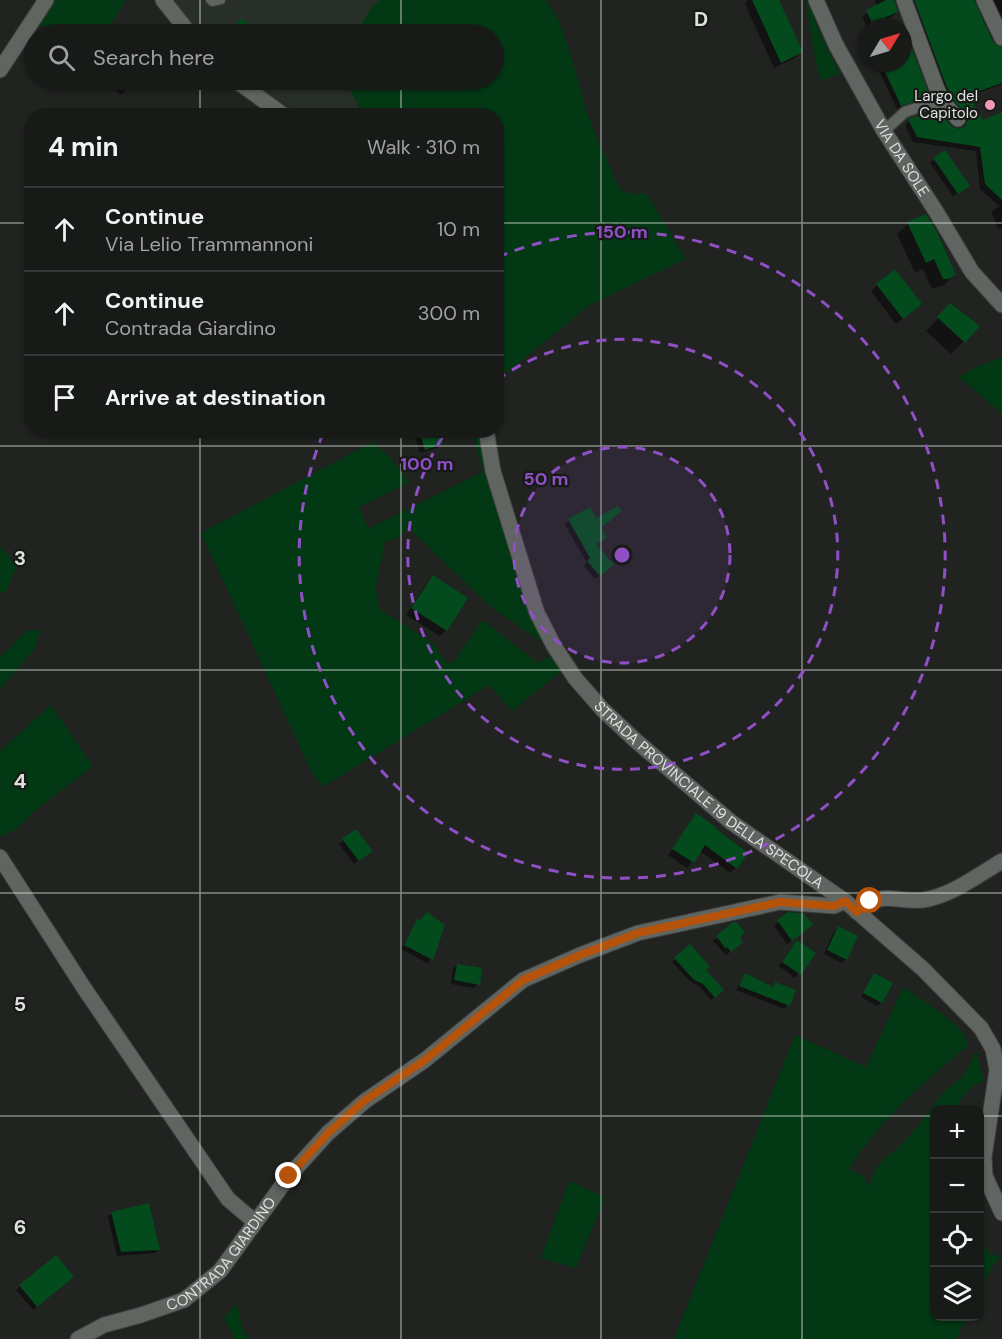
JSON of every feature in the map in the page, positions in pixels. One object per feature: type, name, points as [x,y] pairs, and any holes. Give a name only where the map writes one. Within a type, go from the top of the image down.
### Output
[{"type":"street","points":[[30,24],[46,0]]},
{"type":"street","points":[[163,0],[182,24]]},
{"type":"street","name":"VIA DA SOLE","points":[[816,0],[836,45],[884,131],[972,272],[1002,305]]},
{"type":"street","points":[[904,0],[943,102],[957,119]]},
{"type":"street","points":[[984,0],[1002,38]]},
{"type":"street","points":[[0,70],[24,33]]},
{"type":"street","points":[[249,90],[274,108]]},
{"type":"street","points":[[884,131],[905,112],[928,104],[943,102]]},
{"type":"street","name":"STRADA PROVINCIALE 19 DELLA SPECOLA","points":[[487,438],[493,471],[537,613],[554,646],[575,678],[602,709],[635,740],[731,822],[851,907],[923,969],[981,1028],[993,1049],[997,1070],[984,1157],[985,1176],[1002,1213]]},
{"type":"street","points":[[0,857],[84,988],[228,1200],[255,1222]]},
{"type":"street","points":[[851,907],[884,897],[923,900],[949,892],[1002,861]]},
{"type":"street","name":"CONTRADA GIARDINO","points":[[78,1339],[104,1325],[184,1300],[220,1270],[289,1176],[328,1133],[364,1101],[425,1060],[523,980],[638,933],[780,902],[851,907]]},
{"type":"lane","points":[[210,0],[212,2],[221,0]]},
{"type":"shaded area","points":[[172,0],[380,0],[372,7],[362,24],[192,24]]},
{"type":"shaded area","points":[[263,90],[350,90],[360,108],[290,108]]},
{"type":"green space","points":[[54,0],[126,0],[111,24],[39,24]]},
{"type":"green space","points":[[380,0],[546,0],[557,16],[572,58],[586,109],[614,178],[623,192],[646,193],[686,259],[590,305],[504,374],[504,108],[360,108],[350,90],[504,90],[504,24],[362,24],[372,7]]},
{"type":"green space","points":[[806,0],[808,0],[818,29],[840,74],[821,81],[815,60]]},
{"type":"green space","points":[[1002,357],[1002,414],[959,377]]},
{"type":"green space","points":[[474,438],[485,438],[545,644],[491,607],[408,528],[398,538],[385,542],[376,586],[379,609],[433,643],[447,663],[453,663],[482,620],[538,663],[552,655],[563,670],[512,711],[489,685],[323,787],[310,769],[201,533],[373,442],[390,457],[409,482],[359,507],[368,529],[483,472]]},
{"type":"green space","points":[[0,546],[17,566],[6,592],[0,593]]},
{"type":"green space","points":[[27,630],[41,630],[33,651],[0,689],[0,657]]},
{"type":"green space","points":[[51,705],[93,766],[31,814],[17,829],[0,837],[0,751]]},
{"type":"green space","points":[[903,987],[943,1014],[964,1033],[968,1046],[936,1072],[888,1119],[849,1169],[865,1177],[868,1187],[875,1170],[884,1158],[896,1150],[930,1110],[930,1321],[965,1321],[956,1339],[674,1339],[795,1035],[866,1067]]},
{"type":"green space","points":[[976,1051],[984,1081],[975,1085],[958,1105],[934,1105],[942,1094],[964,1075]]},
{"type":"green space","points":[[569,1181],[605,1197],[576,1268],[541,1258]]},
{"type":"green space","points":[[984,1247],[990,1254],[1001,1257],[992,1266],[984,1283]]},
{"type":"green space","points":[[236,1303],[244,1331],[250,1339],[235,1339],[224,1319]]},
{"type":"building","points":[[752,0],[779,0],[803,52],[781,63]]},
{"type":"building","points":[[886,0],[894,0],[898,12],[884,18],[870,18],[866,10]]},
{"type":"building","points":[[914,0],[974,0],[993,42],[1002,48],[1002,83],[968,95],[983,120],[1002,112],[1002,200],[985,184],[980,147],[917,137],[908,119],[937,110],[951,126],[959,129],[965,126],[968,118],[951,97]]},
{"type":"building","points":[[242,18],[249,24],[236,24]]},
{"type":"building","points":[[912,49],[930,96],[901,106],[885,72],[912,72]]},
{"type":"building","points":[[945,150],[970,186],[958,194],[933,158]]},
{"type":"building","points":[[926,214],[937,232],[956,275],[948,279],[943,279],[934,259],[926,263],[907,222]]},
{"type":"building","points":[[895,269],[922,304],[903,319],[876,284]]},
{"type":"building","points":[[950,303],[980,326],[965,343],[937,317]]},
{"type":"building","points":[[421,438],[441,438],[443,444],[425,450]]},
{"type":"building","points":[[618,506],[622,511],[601,528],[607,538],[596,544],[614,565],[600,576],[587,561],[590,558],[568,519],[590,507],[596,518]]},
{"type":"building","points":[[433,575],[468,598],[447,631],[411,608]]},
{"type":"building","points":[[696,813],[748,853],[737,869],[705,845],[694,863],[672,849]]},
{"type":"building","points":[[356,829],[373,851],[359,861],[342,839]]},
{"type":"building","points":[[427,912],[445,925],[433,960],[404,945],[417,919],[420,920]]},
{"type":"building","points":[[788,912],[804,914],[813,925],[792,941],[777,920]]},
{"type":"building","points":[[736,922],[745,933],[740,937],[743,942],[731,952],[716,936]]},
{"type":"building","points":[[838,926],[858,936],[847,960],[827,950]]},
{"type":"building","points":[[797,940],[816,953],[801,975],[782,962]]},
{"type":"building","points":[[690,944],[710,967],[706,970],[724,990],[715,998],[674,958]]},
{"type":"building","points":[[457,964],[482,968],[480,985],[454,980]]},
{"type":"building","points":[[745,973],[773,987],[775,982],[796,990],[790,1006],[739,986]]},
{"type":"building","points":[[874,973],[893,983],[882,1003],[863,993]]},
{"type":"building","points":[[149,1203],[160,1250],[121,1252],[111,1212]]},
{"type":"building","points":[[56,1255],[74,1277],[37,1307],[19,1285]]},
{"type":"place","name":"Largo del Capitolo","points":[[990,105]]},
{"type":"route","points":[[289,1176],[328,1133],[364,1101],[425,1060],[523,980],[638,933],[780,902],[834,906],[845,901],[857,912],[870,901]]}]
